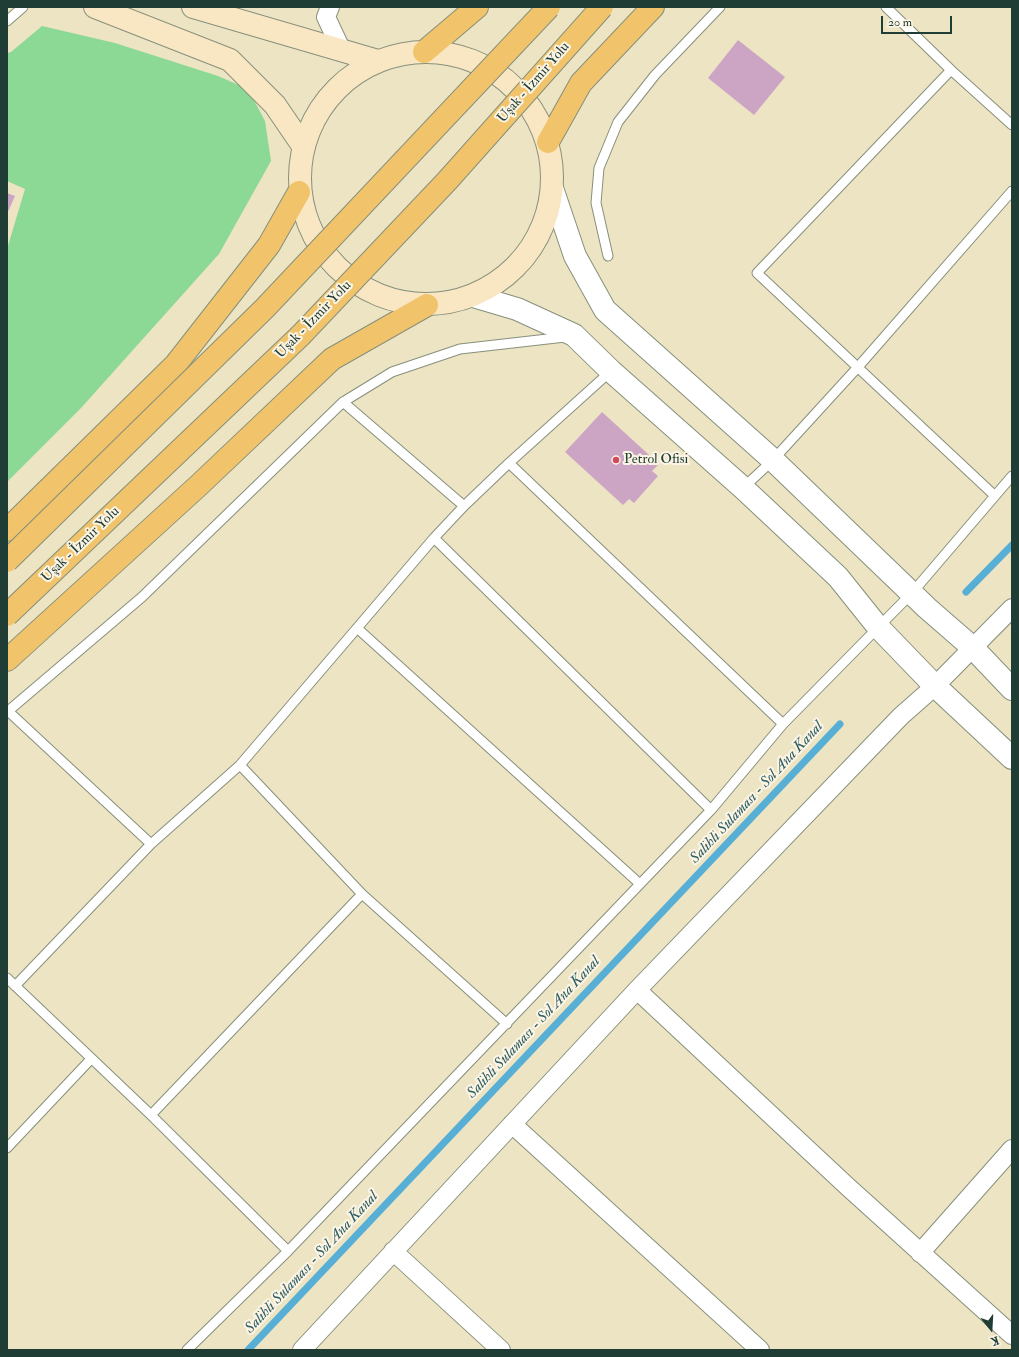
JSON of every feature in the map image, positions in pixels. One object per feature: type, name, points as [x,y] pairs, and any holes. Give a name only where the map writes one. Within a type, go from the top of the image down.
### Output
[{"type":"highway","points":[[424,52],[477,7]]},
{"type":"highway","points":[[7,561],[264,308],[549,7]]},
{"type":"highway","name":"Uşak - İzmir Yolu","points":[[7,615],[301,335],[447,181],[602,7]]},
{"type":"highway","points":[[548,142],[581,83],[653,7]]},
{"type":"highway","points":[[7,530],[176,364],[269,245],[300,192]]},
{"type":"highway","points":[[7,660],[198,486],[332,359],[427,305]]},
{"type":"main road","points":[[95,7],[230,60],[275,105],[303,146]]},
{"type":"main road","points":[[193,7],[378,61]]},
{"type":"main road","points":[[424,52],[464,58],[501,76],[530,105],[548,142],[552,188],[540,233],[513,271],[473,296],[427,305],[381,297],[341,274],[313,237],[300,192],[303,146],[319,110],[334,93],[345,81],[378,61],[400,54],[424,52]]},
{"type":"street","points":[[330,7],[326,17],[341,49]]},
{"type":"street","points":[[552,188],[575,256],[605,310],[773,460],[912,593],[972,648],[1012,689]]},
{"type":"street","points":[[473,296],[517,309],[574,335],[611,371],[743,488],[838,577],[878,627],[935,686],[1012,758]]},
{"type":"street","points":[[302,1350],[636,990],[901,716],[935,686],[1012,608]]},
{"type":"street","points":[[636,990],[920,1253],[1012,1336]]},
{"type":"street","points":[[512,1124],[760,1350]]},
{"type":"street","points":[[920,1253],[1012,1149]]},
{"type":"street","points":[[393,1251],[501,1350]]},
{"type":"lane","points":[[7,20],[23,7]]},
{"type":"lane","points":[[608,256],[596,203],[599,168],[618,122],[655,75],[720,7]]},
{"type":"lane","points":[[886,7],[951,70],[1012,125]]},
{"type":"lane","points":[[951,70],[757,274],[994,495]]},
{"type":"lane","points":[[743,488],[773,460],[858,367],[1012,191]]},
{"type":"lane","points":[[151,844],[8,711],[142,596],[343,402],[392,372],[460,349],[574,335]]},
{"type":"lane","points":[[14,986],[151,844],[240,765],[434,538],[464,506],[509,463],[611,371]]},
{"type":"lane","points":[[343,402],[464,506]]},
{"type":"lane","points":[[509,463],[783,724]]},
{"type":"lane","points":[[187,1350],[288,1251],[711,810],[783,724],[912,593],[994,495],[1012,476]]},
{"type":"lane","points":[[434,538],[711,810]]},
{"type":"lane","points":[[357,628],[640,884]]},
{"type":"lane","points":[[240,765],[362,894],[507,1024]]},
{"type":"lane","points":[[151,1115],[362,894]]},
{"type":"lane","points":[[7,978],[151,1115],[288,1251]]},
{"type":"lane","points":[[7,1148],[91,1059]]},
{"type":"green space","points":[[42,26],[115,43],[218,76],[248,89],[265,121],[271,161],[219,254],[81,408],[7,482],[7,249],[25,189],[7,181],[7,53],[11,52]]},
{"type":"building","points":[[738,40],[785,77],[754,115],[708,78]]},
{"type":"building","points":[[7,193],[15,196],[7,214]]},
{"type":"building","points":[[602,412],[659,464],[652,471],[658,476],[634,503],[629,499],[623,505],[565,452]]},
{"type":"waterway","name":"Salihli Sulaması - Sol Ana Kanal","points":[[966,592],[1012,545]]},
{"type":"waterway","name":"Salihli Sulaması - Sol Ana Kanal","points":[[248,1350],[840,724]]},
{"type":"place","name":"Petrol Ofisi","points":[[616,460]]}]
